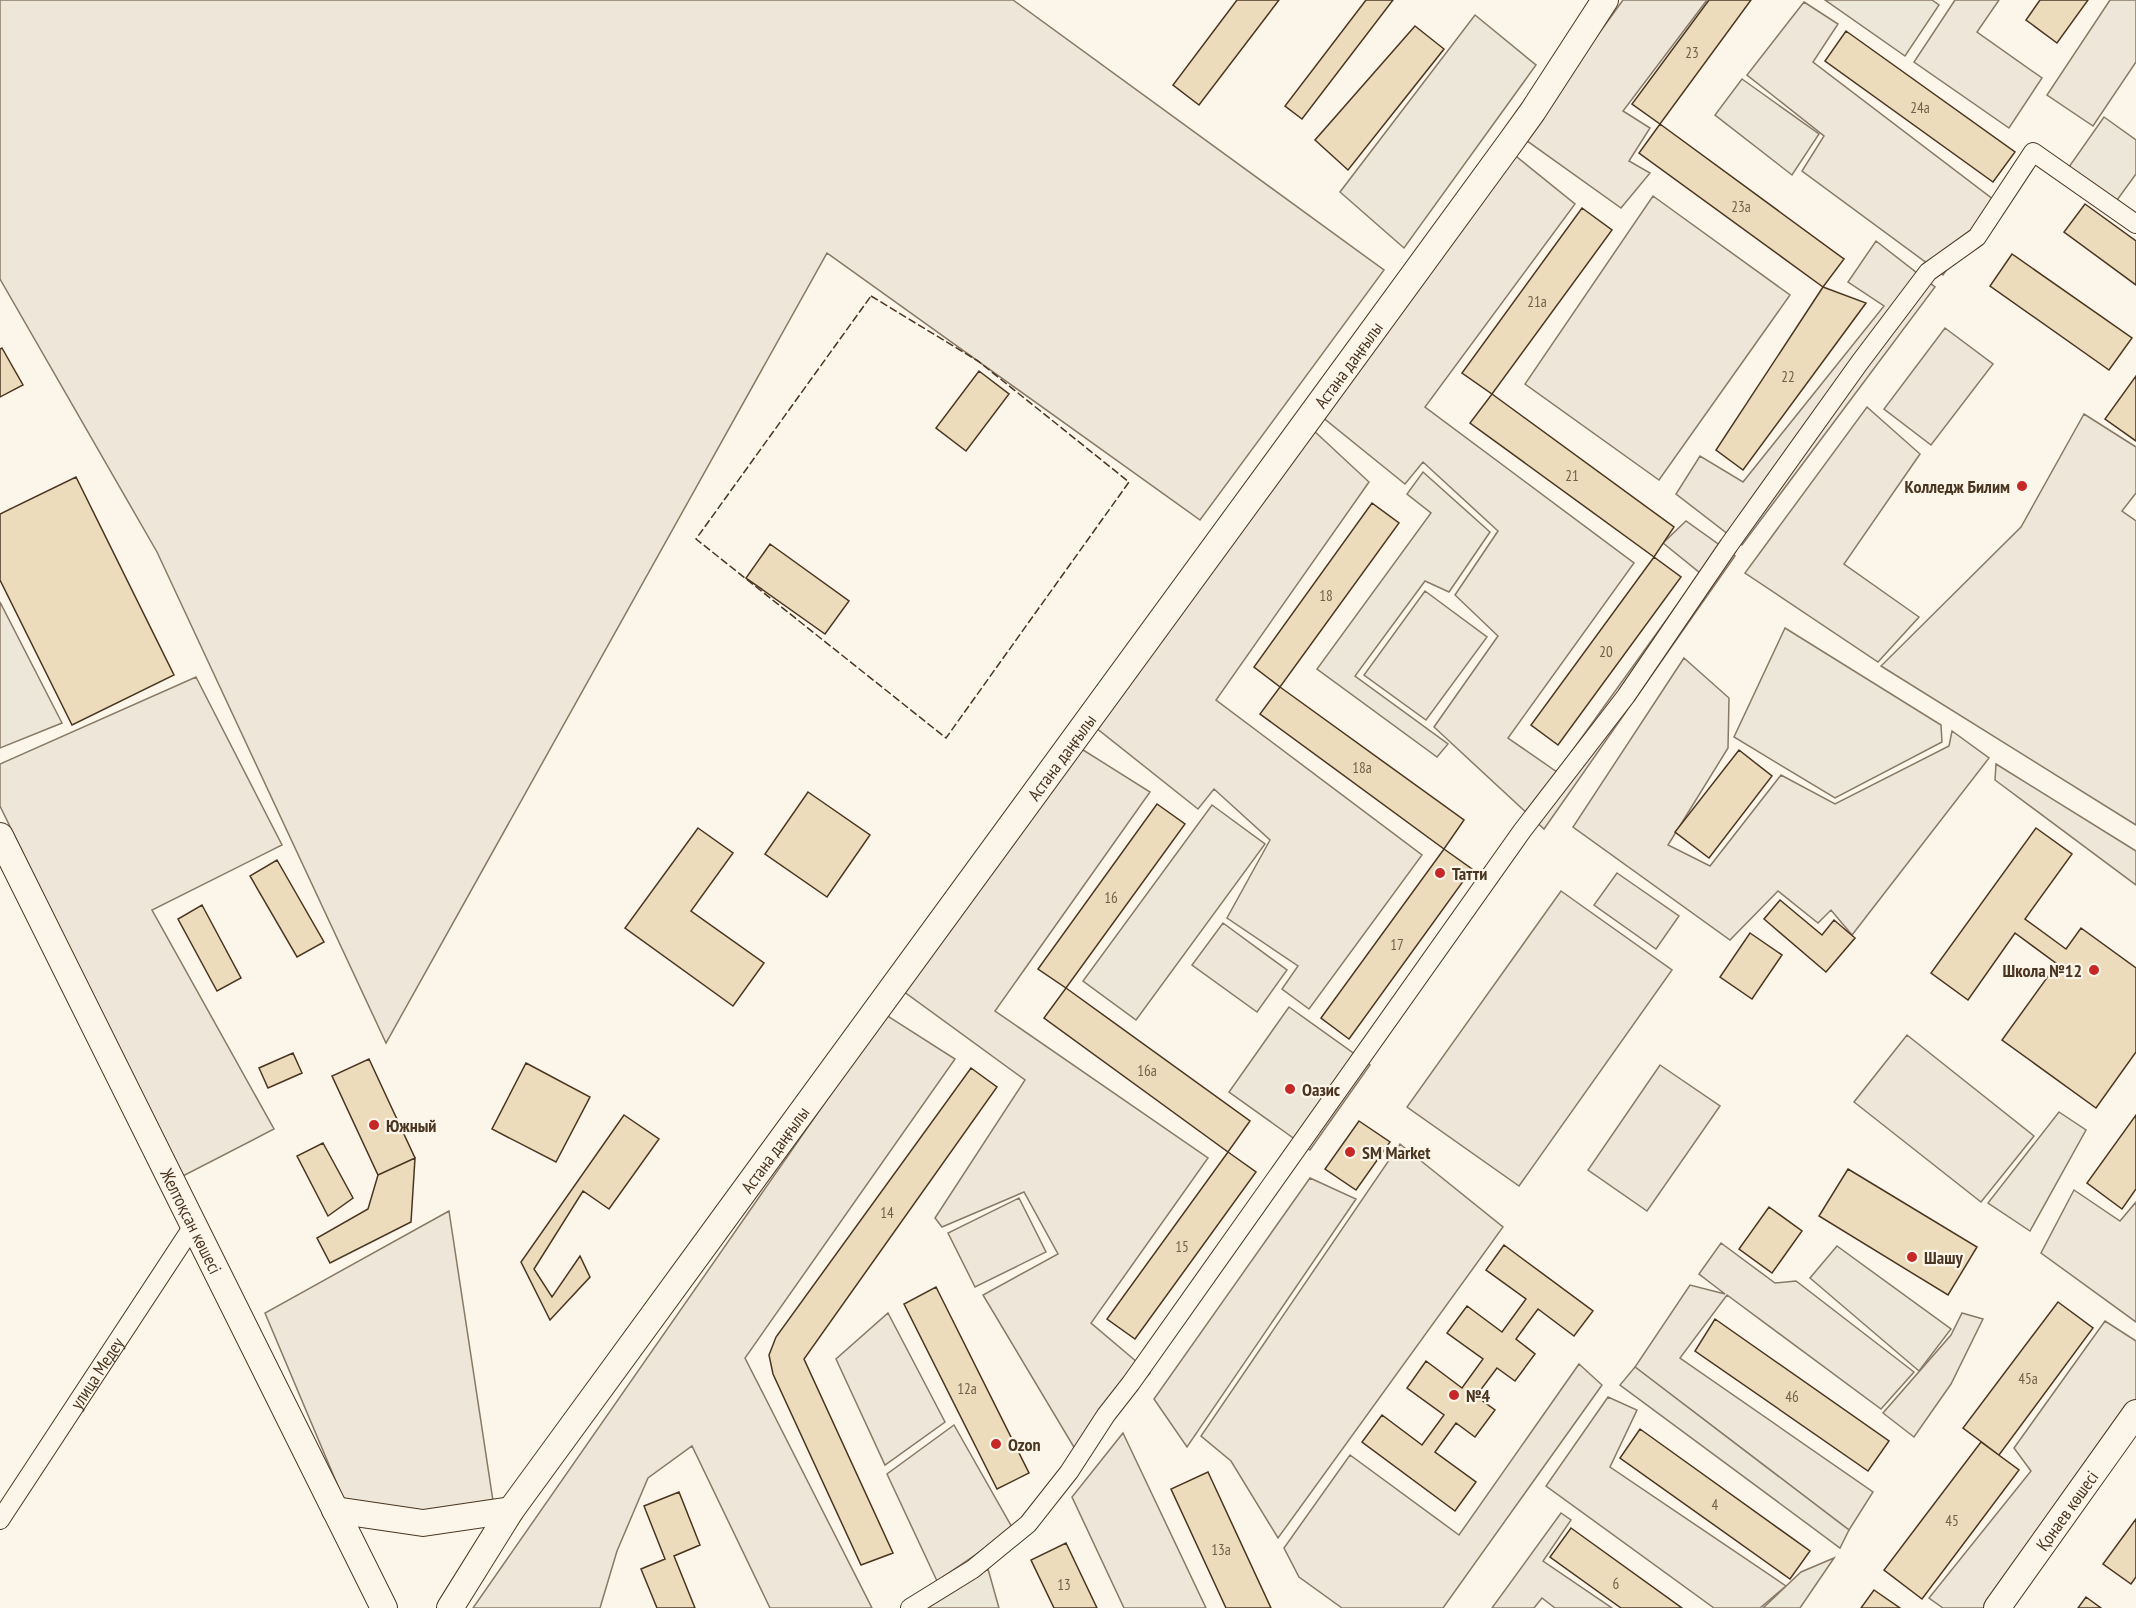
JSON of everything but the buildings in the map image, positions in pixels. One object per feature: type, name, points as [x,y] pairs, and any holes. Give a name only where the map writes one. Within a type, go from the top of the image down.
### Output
[{"type":"street","name":"Астана даңғылы","points":[[450,1608],[512,1510],[1522,127],[1605,0]]},
{"type":"street","points":[[910,1608],[973,1569],[1028,1524],[1056,1489],[1106,1415],[1522,831],[1626,696],[1729,545],[1860,362],[1928,272],[1977,237],[2033,152],[2136,224]]},
{"type":"street","name":"Желтоқсан көшесі","points":[[0,836],[384,1608]]},
{"type":"street","name":"улица Медеу","points":[[0,1520],[193,1226]]},
{"type":"street","name":"Қонаев көшесі","points":[[1997,1608],[2136,1413]]},
{"type":"street","points":[[335,1510],[423,1523],[512,1510]]},
{"type":"shaded area","points":[[0,0],[1013,0],[1384,270],[1200,520],[827,253],[386,1043],[157,552],[0,279]]},
{"type":"shaded area","points":[[1623,0],[1707,0],[1623,111],[1650,128],[1629,161],[1650,173],[1621,208],[1523,138]]},
{"type":"shaded area","points":[[1825,0],[1932,0],[1939,5],[1905,56]]},
{"type":"shaded area","points":[[1955,0],[1999,0],[1977,32],[2042,78],[2009,128],[1914,62]]},
{"type":"shaded area","points":[[2110,0],[2136,0],[2136,62],[2093,126],[2047,95]]},
{"type":"shaded area","points":[[1804,2],[1838,24],[1813,62],[1994,200],[1943,275],[1802,171],[1824,136],[1747,75]]},
{"type":"shaded area","points":[[1475,15],[1536,65],[1404,248],[1340,192]]},
{"type":"shaded area","points":[[1742,79],[1819,134],[1792,175],[1715,115]]},
{"type":"shaded area","points":[[2104,117],[2136,140],[2136,174],[2112,207],[2064,174]]},
{"type":"shaded area","points":[[1512,153],[1575,204],[1425,407],[1634,563],[1508,738],[1557,772],[1700,573],[1663,543],[1686,521],[1735,556],[1544,829],[1434,727],[1498,636],[1455,595],[1498,531],[1423,462],[1405,484],[1321,416]]},
{"type":"shaded area","points":[[1653,196],[1790,295],[1659,480],[1525,384]]},
{"type":"shaded area","points":[[1876,241],[1935,287],[1742,545],[1676,494],[1700,456],[1743,482],[1884,306],[1848,282]]},
{"type":"shaded area","points":[[1945,328],[1993,364],[1931,445],[1884,409]]},
{"type":"shaded area","points":[[1867,407],[1920,454],[1844,564],[1919,617],[1878,662],[1745,573]]},
{"type":"shaded area","points":[[2084,414],[2136,447],[2136,493],[2122,511],[2136,521],[2136,825],[1881,666],[2021,527]]},
{"type":"shaded area","points":[[1312,429],[1369,482],[1216,700],[1422,855],[1309,1009],[1282,989],[1298,966],[1227,918],[1270,840],[1214,789],[1198,809],[1095,727]]},
{"type":"shaded area","points":[[1423,472],[1490,532],[1449,592],[1425,581],[1355,676],[1448,744],[1437,757],[1317,669],[1431,513],[1407,494]]},
{"type":"shaded area","points":[[1425,591],[1487,637],[1426,720],[1364,675]]},
{"type":"shaded area","points":[[0,602],[62,723],[0,748]]},
{"type":"shaded area","points":[[1785,628],[1941,725],[1942,742],[1835,798],[1734,737]]},
{"type":"shaded area","points":[[1684,658],[1729,698],[1728,748],[1668,845],[1710,866],[1781,775],[1835,804],[1949,746],[1952,731],[1989,758],[1852,935],[1831,910],[1818,923],[1778,891],[1730,940],[1573,827]]},
{"type":"shaded area","points":[[196,677],[282,845],[152,910],[274,1129],[181,1177],[0,806],[0,764]]},
{"type":"shaded area","points":[[1080,748],[1150,792],[995,1011],[1208,1158],[1091,1323],[1150,1373],[1078,1454],[983,1295],[1058,1254],[1024,1192],[942,1227],[935,1218],[1025,1080],[903,991]]},
{"type":"shaded area","points":[[1996,764],[2136,851],[2136,885],[1995,780]]},
{"type":"shaded area","points":[[1212,805],[1265,844],[1136,1020],[1083,981]]},
{"type":"shaded area","points":[[1617,873],[1679,916],[1656,949],[1594,905]]},
{"type":"shaded area","points":[[1561,891],[1672,970],[1519,1186],[1407,1107]]},
{"type":"shaded area","points":[[1223,923],[1287,970],[1257,1012],[1192,965]]},
{"type":"shaded area","points":[[1289,1007],[1370,1065],[1310,1150],[1229,1092]]},
{"type":"shaded area","points":[[886,1015],[955,1059],[745,1358],[872,1608],[770,1608],[692,1446],[648,1478],[617,1551],[600,1608],[473,1608]]},
{"type":"shaded area","points":[[1907,1035],[2034,1136],[1981,1202],[1854,1102]]},
{"type":"shaded area","points":[[1660,1065],[1720,1106],[1647,1211],[1588,1170]]},
{"type":"shaded area","points":[[2059,1112],[2086,1130],[2030,1231],[1988,1203]]},
{"type":"shaded area","points":[[1400,1144],[1503,1227],[1278,1538],[1231,1461],[1201,1436]]},
{"type":"shaded area","points":[[1310,1178],[1356,1199],[1187,1447],[1154,1399]]},
{"type":"shaded area","points":[[2074,1190],[2120,1221],[2136,1202],[2136,1322],[2041,1253]]},
{"type":"shaded area","points":[[1019,1198],[1046,1252],[975,1287],[948,1233]]},
{"type":"shaded area","points":[[449,1211],[493,1501],[421,1516],[346,1505],[265,1313]]},
{"type":"shaded area","points":[[1721,1243],[1775,1283],[1796,1281],[1914,1372],[1881,1409],[1727,1295],[1680,1358],[1873,1492],[1849,1530],[1635,1367],[1690,1285],[1725,1294],[1699,1274]]},
{"type":"shaded area","points":[[1837,1246],[1951,1329],[1919,1371],[1810,1278]]},
{"type":"shaded area","points":[[888,1313],[945,1422],[885,1465],[836,1359]]},
{"type":"shaded area","points":[[1962,1313],[1983,1319],[1951,1384],[1914,1437],[1883,1413],[1951,1335]]},
{"type":"shaded area","points":[[2105,1321],[2136,1341],[2136,1404],[1992,1608],[1943,1608],[1929,1598],[2031,1471],[2014,1448]]},
{"type":"shaded area","points":[[1579,1364],[1602,1385],[1443,1608],[1342,1608],[1299,1577],[1284,1548],[1350,1455],[1459,1535]]},
{"type":"shaded area","points":[[1635,1367],[1849,1530],[1840,1548],[1620,1385]]},
{"type":"shaded area","points":[[1608,1397],[1637,1410],[1610,1467],[1786,1586],[1760,1608],[1714,1608],[1546,1486]]},
{"type":"shaded area","points":[[954,1425],[1013,1529],[937,1581],[887,1474]]},
{"type":"shaded area","points":[[1123,1433],[1206,1608],[1124,1608],[1072,1497]]},
{"type":"shaded area","points":[[1561,1513],[1571,1520],[1543,1561],[1612,1608],[1555,1608],[1542,1598],[1534,1608],[1492,1608]]},
{"type":"shaded area","points":[[1834,1558],[1800,1608],[1763,1608],[1801,1572]]},
{"type":"shaded area","points":[[988,1569],[999,1608],[918,1608]]},
{"type":"fence","points":[[871,296],[978,361],[1129,482],[946,738],[696,539],[871,296]]},
{"type":"place","name":"Колледж Билим","points":[[2022,486]]},
{"type":"place","name":"Татти","points":[[1440,873]]},
{"type":"place","name":"Школа №12","points":[[2094,970]]},
{"type":"place","name":"Оазис","points":[[1290,1089]]},
{"type":"place","name":"Южный","points":[[374,1125]]},
{"type":"place","name":"SM Market","points":[[1350,1152]]},
{"type":"place","name":"Шашу","points":[[1912,1257]]},
{"type":"place","name":"№4","points":[[1454,1395]]},
{"type":"place","name":"Ozon","points":[[996,1444]]}]
